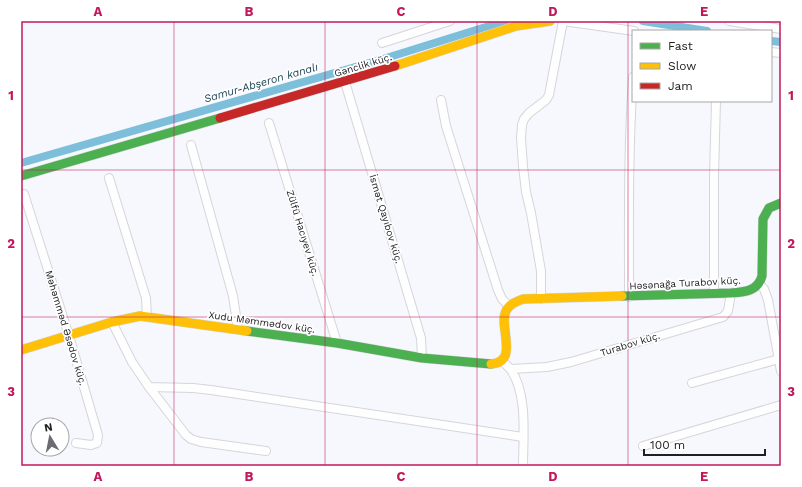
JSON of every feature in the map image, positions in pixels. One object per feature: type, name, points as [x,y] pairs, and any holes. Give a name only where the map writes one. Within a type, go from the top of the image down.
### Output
[{"type":"street","points":[[382,43],[450,21]]},
{"type":"street","name":"Gənclik küç.","points":[[21,176],[345,82],[452,49],[516,26],[550,21]]},
{"type":"street","points":[[541,299],[541,271],[526,192],[523,166],[522,125],[524,119],[529,113],[546,100],[548,95],[563,21],[632,31]]},
{"type":"street","points":[[728,21],[781,29]]},
{"type":"street","name":"İsmət Qayıbov küç.","points":[[345,82],[421,338],[422,358]]},
{"type":"street","points":[[441,100],[446,126],[498,290],[502,299],[508,305],[504,317],[506,355],[502,361],[510,369],[515,378],[522,402],[523,466]]},
{"type":"street","points":[[629,297],[630,149],[632,100]]},
{"type":"street","points":[[714,293],[714,176],[716,102]]},
{"type":"street","name":"Zülfü Hacıyev küç.","points":[[269,124],[337,343]]},
{"type":"street","points":[[190,145],[233,296],[238,329]]},
{"type":"street","points":[[109,178],[146,298],[147,317]]},
{"type":"street","name":"Məhəmməd Əsədov küç.","points":[[24,194],[69,336],[98,435],[96,443],[91,445],[76,442]]},
{"type":"street","points":[[781,204],[774,204],[765,213],[763,219],[762,276],[760,285],[766,293],[781,371]]},
{"type":"street","name":"Həsənağa Turabov küç.","points":[[508,305],[512,302],[523,299],[731,293],[750,291],[760,285]]},
{"type":"street","name":"Turabov küç.","points":[[510,369],[547,367],[571,362],[723,317],[728,311],[731,293]]},
{"type":"street","name":"Xudu Məmmədov küç.","points":[[21,350],[135,316],[337,343],[422,358],[487,365],[502,361]]},
{"type":"street","points":[[112,322],[132,362],[149,387],[186,435],[191,439],[266,451]]},
{"type":"street","points":[[692,383],[779,358]]},
{"type":"street","points":[[149,387],[211,390],[523,437]]},
{"type":"street","points":[[643,446],[781,405]]},
{"type":"waterway","name":"Samur-Abşeron kanalı","points":[[21,163],[383,59],[505,21]]},
{"type":"waterway","name":"Samur-Abşeron kanalı","points":[[643,21],[701,30]]},
{"type":"waterway","name":"Samur-Abşeron kanalı","points":[[772,41],[781,42]]},
{"type":"traffic: fast","points":[[21,176],[220,118]]},
{"type":"traffic: fast","points":[[622,296],[731,293],[746,291],[754,288],[762,276],[763,219],[769,208],[781,203]]},
{"type":"traffic: fast","points":[[247,331],[337,343],[422,358],[491,364]]},
{"type":"traffic: slow","points":[[395,66],[516,26],[550,21]]},
{"type":"traffic: slow","points":[[491,364],[500,362],[504,357],[506,350],[504,318],[507,309],[515,302],[523,299],[622,296]]},
{"type":"traffic: slow","points":[[21,350],[112,322],[140,316],[247,331]]},
{"type":"traffic: jam","points":[[220,118],[395,66]]}]
